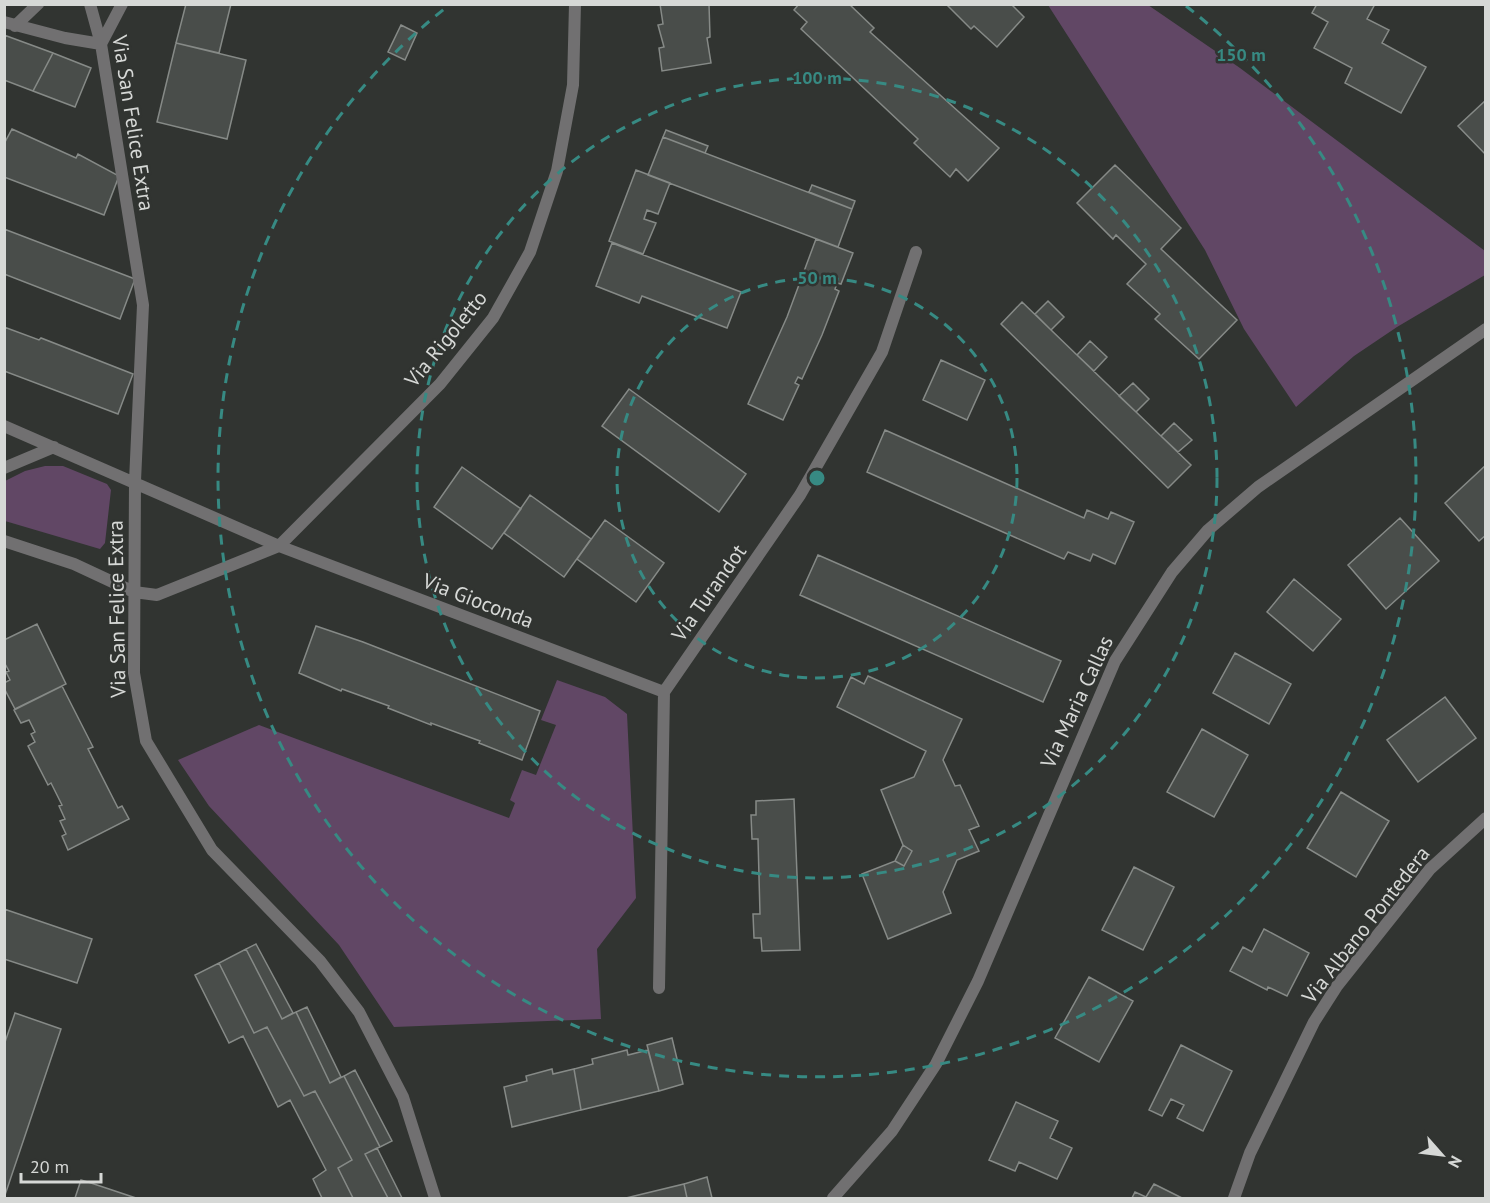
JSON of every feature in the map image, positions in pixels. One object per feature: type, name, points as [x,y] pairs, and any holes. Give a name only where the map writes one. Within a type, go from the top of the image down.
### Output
[{"type":"street","points":[[10,24],[38,4]]},
{"type":"street","name":"Via San Felice Extra","points":[[90,4],[101,44],[143,305],[135,481],[134,592],[135,691],[146,741],[212,850],[320,961],[359,1012],[403,1097],[435,1198]]},
{"type":"street","points":[[10,24],[101,44],[122,4]]},
{"type":"street","name":"Via Rigoletto","points":[[279,546],[440,384],[493,318],[530,252],[557,171],[573,85],[575,4]]},
{"type":"street","name":"Via Turandot","points":[[664,692],[806,484],[882,352],[916,252]]},
{"type":"street","name":"Via Maria Callas","points":[[833,1198],[892,1131],[936,1064],[978,981],[1115,661],[1172,572],[1208,530],[1258,486],[1485,329]]},
{"type":"street","name":"Via Gioconda","points":[[4,426],[135,481],[279,546],[664,692]]},
{"type":"street","points":[[4,468],[54,447]]},
{"type":"street","points":[[4,541],[74,564],[134,592],[157,595],[279,546]]},
{"type":"street","points":[[659,988],[664,692]]},
{"type":"street","name":"Via Albano Pontedera","points":[[1234,1198],[1250,1153],[1314,1022],[1337,986],[1430,869],[1485,818]]},
{"type":"shaded area","points":[[1048,5],[1148,5],[1240,68],[1485,251],[1485,275],[1397,327],[1354,356],[1296,407],[1244,329],[1205,250]]},
{"type":"shaded area","points":[[45,466],[63,466],[107,484],[111,490],[105,543],[100,549],[5,521],[5,481],[25,471]]},
{"type":"shaded area","points":[[557,680],[605,697],[627,714],[636,898],[597,949],[601,1019],[394,1027],[339,945],[209,806],[178,760],[259,725],[509,818],[515,803],[510,800],[522,770],[536,775],[556,725],[541,720]]},
{"type":"building","points":[[186,4],[231,4],[219,53],[176,43]]},
{"type":"building","points":[[660,4],[709,4],[710,37],[707,38],[711,63],[662,71],[659,48],[664,47],[658,25],[663,24]]},
{"type":"building","points":[[799,4],[849,4],[874,28],[870,32],[999,148],[968,181],[956,169],[950,177],[914,143],[918,139],[801,29],[807,22],[794,10]]},
{"type":"building","points":[[946,4],[1011,4],[1024,17],[997,47],[974,26],[971,29]]},
{"type":"building","points":[[1317,4],[1375,4],[1367,19],[1389,30],[1382,43],[1426,67],[1401,113],[1345,83],[1352,68],[1314,48],[1328,22],[1312,13]]},
{"type":"building","points":[[401,25],[417,33],[405,60],[388,52]]},
{"type":"building","points":[[4,35],[53,53],[33,91],[4,80]]},
{"type":"building","points":[[176,43],[246,60],[227,139],[157,122]]},
{"type":"building","points":[[53,53],[91,68],[75,107],[33,91]]},
{"type":"building","points":[[1486,100],[1486,155],[1458,126]]},
{"type":"building","points":[[12,129],[76,158],[78,154],[119,176],[104,215],[4,177],[4,144]]},
{"type":"building","points":[[666,130],[708,146],[705,153],[663,137]]},
{"type":"building","points":[[663,137],[852,209],[838,247],[648,175]]},
{"type":"building","points":[[1115,165],[1181,228],[1161,249],[1237,320],[1199,359],[1155,319],[1160,314],[1127,284],[1146,264],[1116,235],[1113,239],[1077,203]]},
{"type":"building","points":[[636,170],[670,183],[658,214],[647,210],[644,219],[656,223],[643,254],[609,241]]},
{"type":"building","points":[[812,185],[855,201],[852,209],[809,192]]},
{"type":"building","points":[[4,229],[135,279],[120,319],[4,274]]},
{"type":"building","points":[[816,239],[853,253],[841,284],[837,283],[835,289],[839,291],[822,335],[802,379],[798,377],[795,383],[799,385],[783,420],[748,404],[787,317]]},
{"type":"building","points":[[612,243],[741,292],[727,328],[642,296],[639,303],[596,286]]},
{"type":"building","points":[[1048,301],[1064,317],[1051,330],[1035,314]]},
{"type":"building","points":[[1022,302],[1191,465],[1168,488],[1001,324]]},
{"type":"building","points":[[4,327],[39,340],[41,338],[133,374],[118,414],[4,371]]},
{"type":"building","points":[[1090,341],[1107,357],[1094,371],[1077,355]]},
{"type":"building","points":[[941,360],[985,380],[967,420],[923,400]]},
{"type":"building","points":[[1133,383],[1149,399],[1136,412],[1119,396]]},
{"type":"building","points":[[629,389],[746,474],[719,512],[602,426]]},
{"type":"building","points":[[1174,423],[1192,440],[1178,452],[1161,436]]},
{"type":"building","points":[[885,430],[1084,518],[1087,510],[1108,519],[1111,512],[1134,522],[1115,564],[1093,554],[1090,561],[1068,552],[1064,559],[867,472]]},
{"type":"building","points":[[1486,465],[1486,535],[1479,541],[1445,503]]},
{"type":"building","points":[[462,467],[521,509],[492,549],[434,507]]},
{"type":"building","points":[[530,495],[591,539],[564,577],[504,533]]},
{"type":"building","points":[[1400,518],[1439,561],[1386,609],[1348,565]]},
{"type":"building","points":[[605,520],[664,563],[636,602],[577,559]]},
{"type":"building","points":[[818,555],[1061,661],[1043,702],[800,595]]},
{"type":"building","points":[[1294,579],[1341,619],[1313,651],[1267,612]]},
{"type":"building","points":[[37,624],[66,684],[15,709],[4,688],[4,683],[10,680],[6,672],[9,671],[4,662],[4,640]]},
{"type":"building","points":[[316,626],[540,711],[522,760],[479,743],[480,741],[431,723],[431,725],[388,708],[389,706],[342,689],[341,691],[299,673]]},
{"type":"building","points":[[1235,653],[1291,684],[1269,724],[1213,693]]},
{"type":"building","points":[[868,676],[962,719],[943,760],[955,786],[960,785],[979,826],[969,830],[979,851],[957,860],[943,892],[951,913],[888,939],[862,874],[895,861],[904,866],[912,851],[903,845],[881,790],[914,777],[926,751],[837,707],[851,677],[864,684]]},
{"type":"building","points":[[62,686],[93,747],[88,749],[118,808],[122,806],[129,819],[68,850],[62,836],[66,834],[60,821],[65,819],[59,806],[62,805],[51,783],[48,785],[28,746],[35,742],[31,734],[35,732],[29,720],[21,723],[14,710]]},
{"type":"building","points":[[1445,697],[1476,738],[1418,782],[1387,740]]},
{"type":"building","points":[[1202,729],[1248,755],[1214,817],[1167,792]]},
{"type":"building","points":[[1341,792],[1389,821],[1356,877],[1307,848]]},
{"type":"building","points":[[794,799],[800,950],[762,951],[761,938],[754,938],[753,914],[760,914],[758,839],[752,839],[751,815],[756,815],[756,801]]},
{"type":"building","points":[[903,845],[912,851],[904,866],[895,861]]},
{"type":"building","points":[[1134,867],[1174,887],[1143,950],[1102,930]]},
{"type":"building","points":[[4,909],[92,939],[77,983],[4,959]]},
{"type":"building","points":[[1264,929],[1309,953],[1287,996],[1268,987],[1267,990],[1230,971],[1243,947],[1252,952]]},
{"type":"building","points":[[256,944],[293,1013],[282,1019],[246,949]]},
{"type":"building","points":[[246,949],[282,1019],[296,1012],[330,1083],[344,1076],[380,1147],[365,1154],[388,1198],[353,1198],[338,1168],[352,1160],[315,1091],[304,1096],[267,1027],[254,1033],[219,963]]},
{"type":"building","points":[[219,963],[254,1033],[267,1027],[304,1096],[315,1091],[352,1160],[338,1168],[353,1198],[322,1198],[313,1179],[326,1170],[290,1100],[278,1107],[243,1036],[229,1043],[195,975]]},
{"type":"building","points":[[1089,977],[1133,1001],[1099,1062],[1055,1038]]},
{"type":"building","points":[[307,1007],[341,1077],[330,1083],[296,1012]]},
{"type":"building","points":[[15,1013],[61,1029],[4,1198],[4,1045]]},
{"type":"building","points":[[672,1038],[683,1084],[659,1091],[647,1045]]},
{"type":"building","points":[[1181,1045],[1232,1071],[1203,1131],[1177,1118],[1184,1105],[1171,1099],[1162,1116],[1149,1110]]},
{"type":"building","points":[[627,1050],[628,1055],[648,1050],[659,1091],[581,1110],[574,1069],[593,1064],[592,1059]]},
{"type":"building","points":[[552,1069],[553,1074],[574,1069],[581,1110],[512,1127],[504,1087],[527,1081],[526,1076]]},
{"type":"building","points":[[355,1070],[392,1141],[380,1147],[344,1076]]},
{"type":"building","points":[[1016,1102],[1058,1121],[1050,1138],[1072,1148],[1057,1179],[1019,1162],[1015,1171],[989,1160]]},
{"type":"building","points":[[377,1148],[402,1198],[388,1198],[365,1154]]},
{"type":"building","points":[[707,1177],[712,1198],[687,1198],[684,1184]]},
{"type":"building","points":[[81,1180],[91,1183],[136,1198],[75,1198]]},
{"type":"building","points":[[684,1184],[687,1198],[626,1198]]},
{"type":"building","points":[[1154,1184],[1182,1198],[1132,1198],[1135,1192],[1146,1197]]}]
